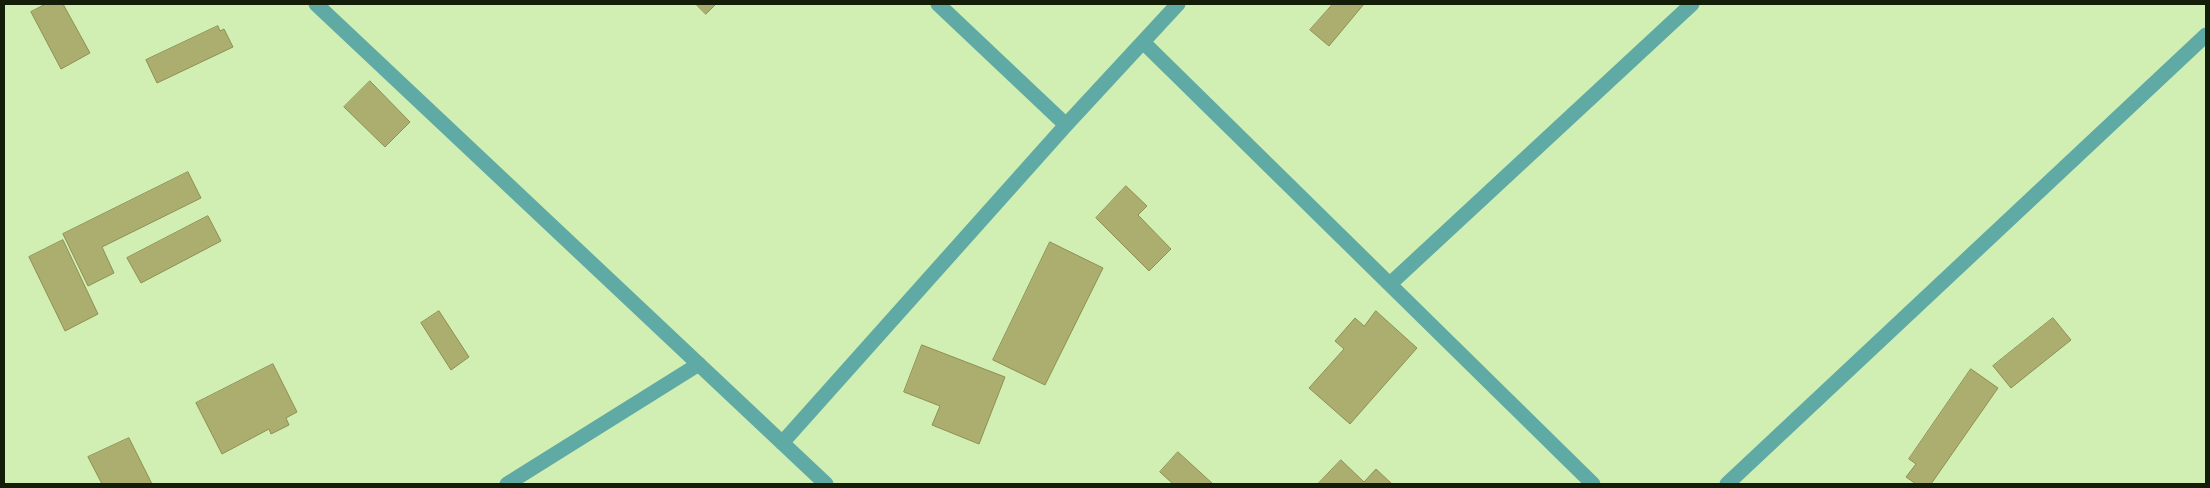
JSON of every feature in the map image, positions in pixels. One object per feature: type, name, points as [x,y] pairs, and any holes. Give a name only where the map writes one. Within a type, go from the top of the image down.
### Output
[{"type":"street","points":[[316,4],[826,484]]},
{"type":"street","points":[[938,4],[1066,125]]},
{"type":"street","points":[[782,443],[1066,125],[1178,4]]},
{"type":"street","points":[[1390,284],[1692,4]]},
{"type":"street","points":[[1727,484],[2206,35]]},
{"type":"street","points":[[1143,42],[1594,484]]},
{"type":"street","points":[[507,484],[699,364]]},
{"type":"building","points":[[46,4],[63,4],[90,53],[61,69],[31,12]]},
{"type":"building","points":[[696,4],[716,4],[706,14]]},
{"type":"building","points":[[1333,4],[1364,4],[1329,46],[1310,30]]},
{"type":"building","points":[[218,26],[220,31],[224,29],[233,47],[157,83],[146,60]]},
{"type":"building","points":[[370,81],[410,122],[385,147],[344,107]]},
{"type":"building","points":[[188,172],[201,198],[102,247],[114,273],[88,286],[63,234]]},
{"type":"building","points":[[1126,186],[1147,206],[1138,215],[1171,249],[1149,271],[1096,218]]},
{"type":"building","points":[[208,216],[221,241],[141,283],[127,258]]},
{"type":"building","points":[[63,240],[98,314],[65,331],[29,257]]},
{"type":"building","points":[[1050,242],[1103,268],[1045,385],[993,360]]},
{"type":"building","points":[[439,311],[469,357],[451,370],[421,323]]},
{"type":"building","points":[[1376,311],[1417,348],[1350,424],[1309,388],[1344,349],[1335,341],[1355,318],[1364,326]]},
{"type":"building","points":[[2053,318],[2071,340],[2011,388],[1993,366]]},
{"type":"building","points":[[922,345],[1005,377],[979,444],[932,425],[940,406],[904,392]]},
{"type":"building","points":[[273,364],[297,412],[286,418],[289,425],[271,434],[269,429],[222,454],[196,403]]},
{"type":"building","points":[[1971,369],[1998,388],[1931,484],[1916,484],[1906,477],[1916,464],[1909,459]]},
{"type":"building","points":[[129,438],[152,484],[102,484],[88,457]]},
{"type":"building","points":[[1178,452],[1213,484],[1173,484],[1160,472]]},
{"type":"building","points":[[1341,460],[1364,482],[1376,469],[1392,484],[1318,484]]}]
